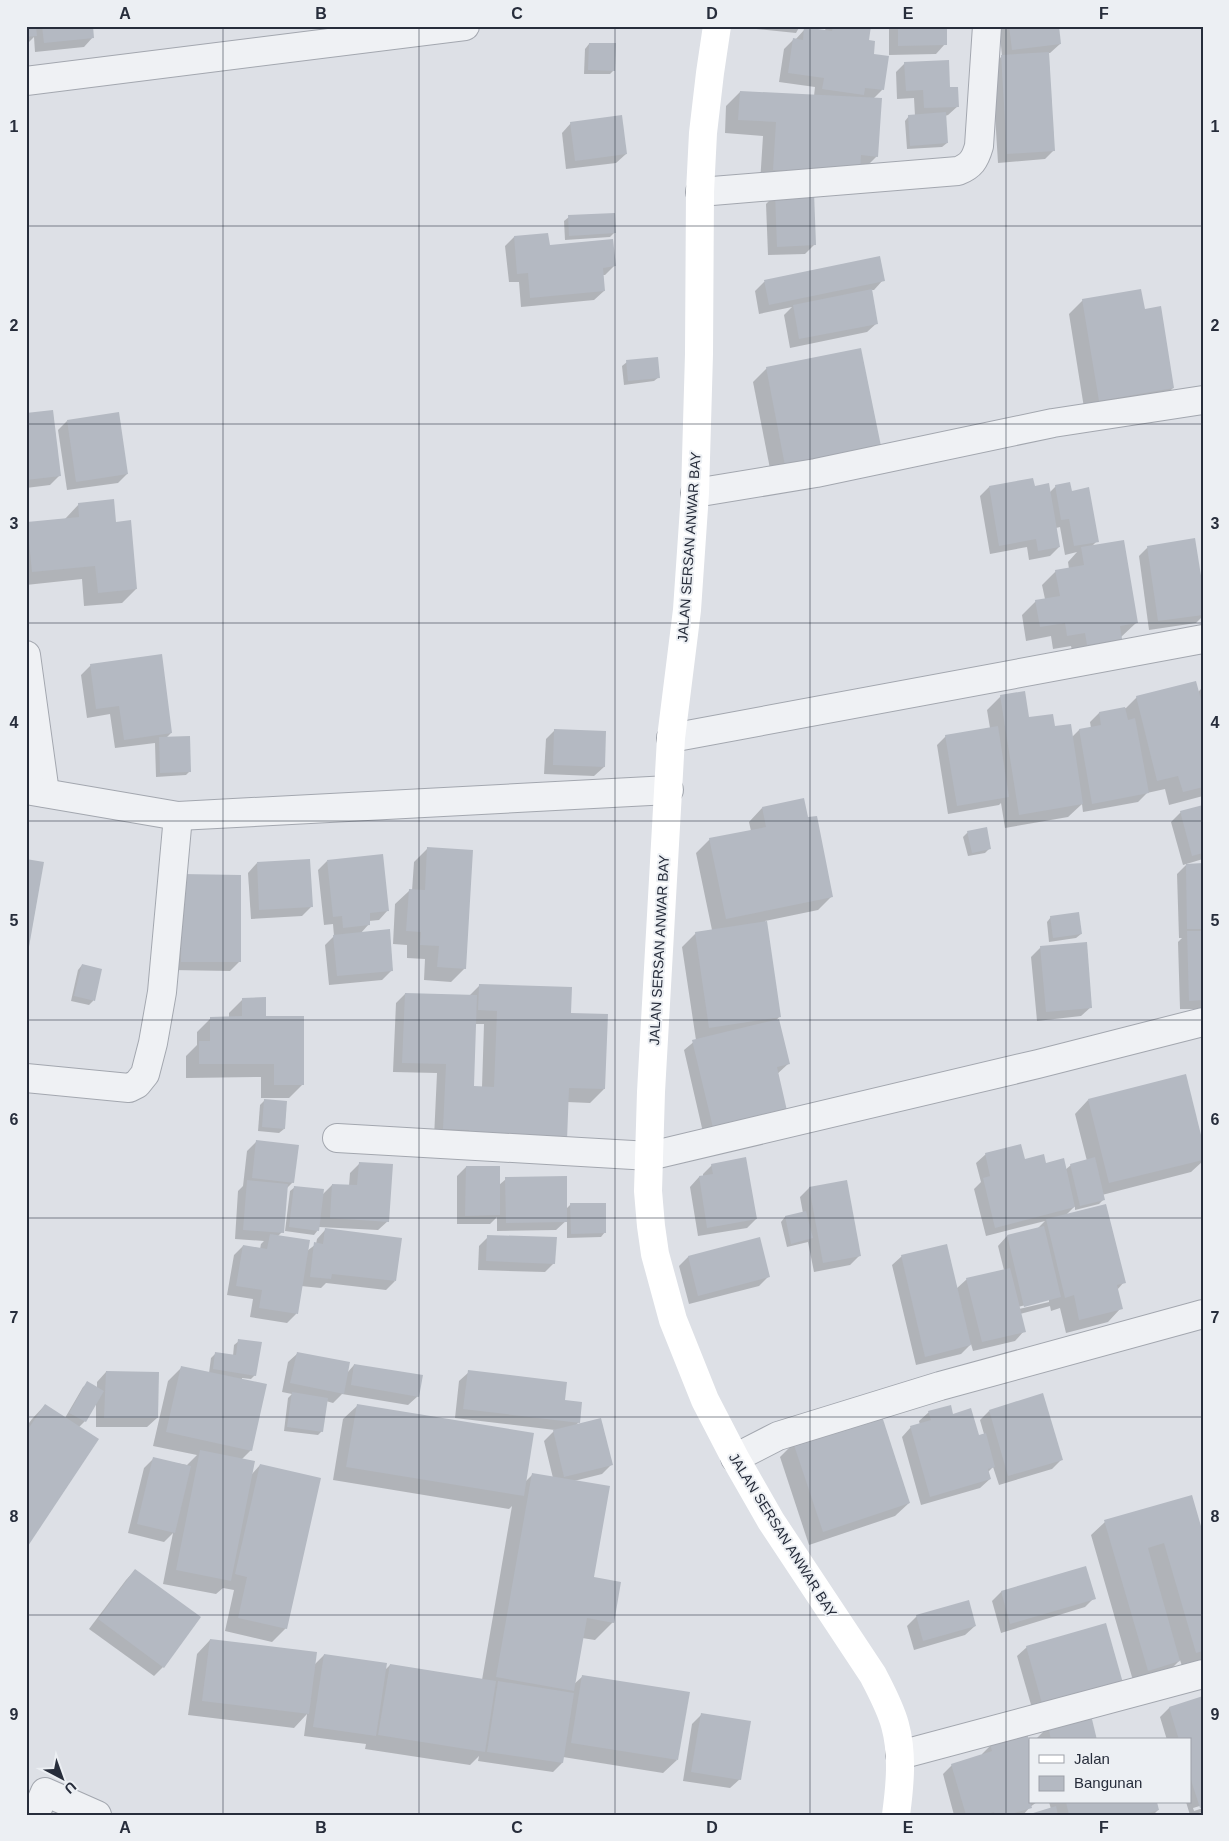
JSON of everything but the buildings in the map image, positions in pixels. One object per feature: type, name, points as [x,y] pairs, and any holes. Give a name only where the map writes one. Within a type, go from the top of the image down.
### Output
[{"type":"main road","name":"JALAN SERSAN ANWAR BAY","points":[[717,26],[704,125],[700,192],[699,354],[695,493],[687,610],[671,738],[651,1092],[648,1191],[652,1236],[673,1320],[705,1400],[735,1458],[772,1521],[873,1675],[886,1700],[895,1725],[900,1755],[899,1795],[896,1815]]},
{"type":"street","points":[[26,81],[465,26]]},
{"type":"street","points":[[700,192],[958,171],[968,168],[976,156],[978,146],[987,26]]},
{"type":"street","points":[[695,493],[816,473],[1053,423],[1203,400]]},
{"type":"street","points":[[671,738],[1203,639]]},
{"type":"street","points":[[26,655],[36,791],[178,816],[669,790]]},
{"type":"street","points":[[26,1078],[129,1088],[134,1087],[146,1074],[162,992],[178,816]]},
{"type":"street","points":[[337,1138],[650,1156],[1029,1066],[1203,1022]]},
{"type":"street","points":[[735,1458],[778,1436],[940,1386],[1203,1314]]},
{"type":"street","points":[[900,1755],[1203,1674]]},
{"type":"street","points":[[35,1797],[97,1815]]}]
